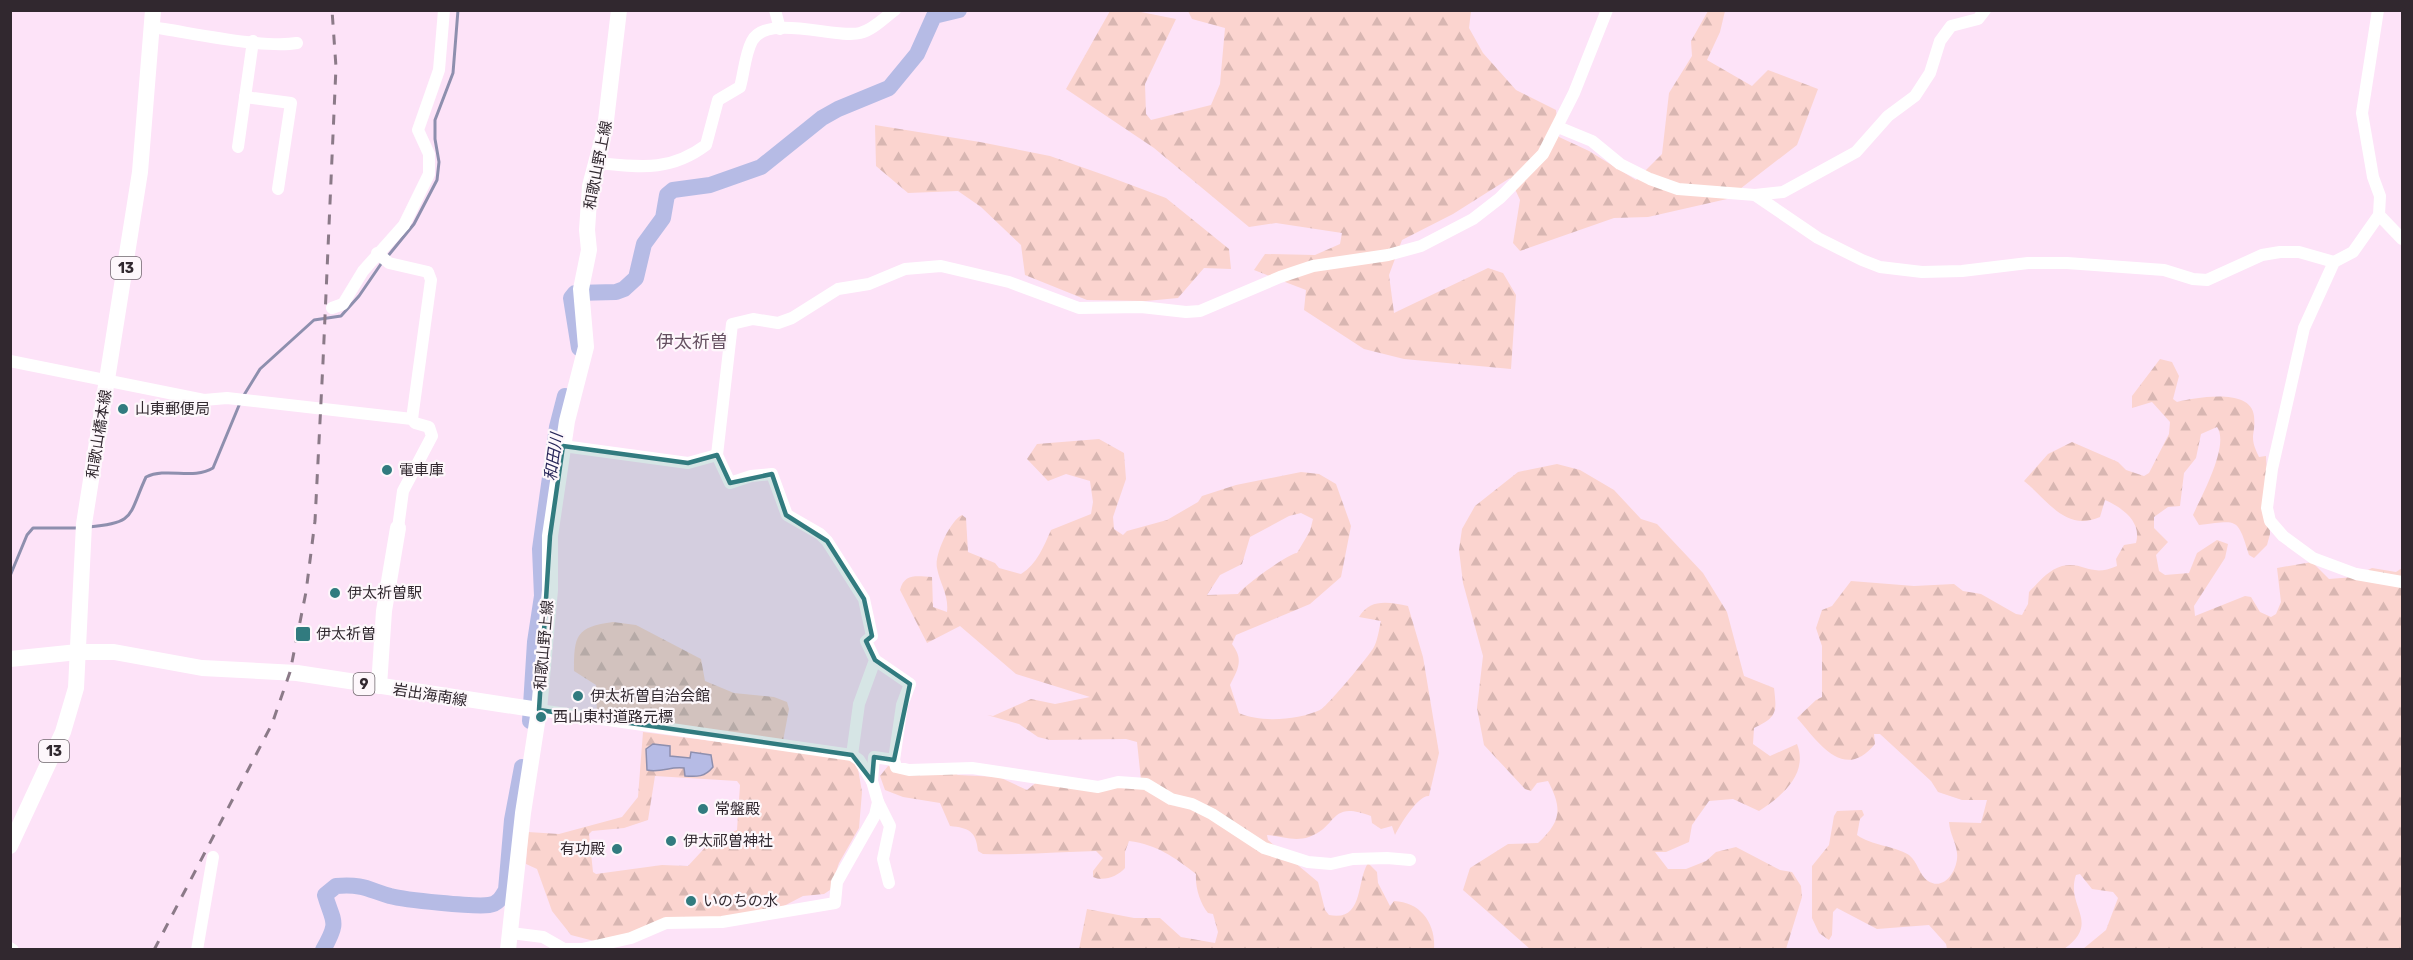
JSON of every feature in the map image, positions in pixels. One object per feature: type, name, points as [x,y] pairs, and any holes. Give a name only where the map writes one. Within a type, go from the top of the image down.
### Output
[{"type":"main road","name":"和歌山野上線","points":[[533,710],[550,590],[550,536],[563,446],[569,411],[586,347],[581,292],[589,250],[587,230],[590,186],[609,104],[618,10]]},
{"type":"main road","name":"和歌山橋本線","points":[[10,846],[72,708],[78,652],[84,530],[140,172],[152,19]]},
{"type":"main road","points":[[379,686],[384,610],[398,528]]},
{"type":"main road","name":"岩出海南線","points":[[10,659],[78,652],[114,652],[202,668],[290,672],[533,710]]},
{"type":"main road","points":[[510,941],[533,710]]},
{"type":"street","points":[[332,308],[344,304],[363,271],[404,225],[429,174],[429,154],[418,130],[439,70],[444,10]]},
{"type":"street","points":[[775,10],[779,17],[780,28]]},
{"type":"street","points":[[597,163],[630,166],[667,165],[682,161],[696,153],[706,145],[718,100],[740,87],[752,41],[760,33],[780,28],[858,34],[872,28],[895,10]]},
{"type":"street","points":[[1410,860],[1353,859],[1331,864],[1283,856],[1264,848],[1212,814],[1192,804],[1171,799],[1146,784],[1118,782],[1098,787],[972,768],[909,770],[896,767],[894,760],[902,705],[910,684],[875,660],[866,641],[872,636],[864,598],[827,541],[820,534],[787,515],[772,474],[751,476],[730,483],[717,455],[732,324],[753,319],[778,323],[792,318],[838,289],[869,284],[905,269],[941,266],[1009,282],[1079,308],[1141,307],[1186,312],[1200,311],[1280,277],[1313,266],[1388,255],[1442,237],[1473,219],[1500,198],[1543,154],[1558,127],[1607,10]]},
{"type":"street","points":[[1558,127],[1592,141],[1620,164],[1650,179],[1678,189],[1755,195],[1784,192],[1856,152],[1888,116],[1915,96],[1930,73],[1940,41],[1951,26],[1978,19],[1985,10]]},
{"type":"street","points":[[2378,10],[2362,113],[2373,177],[2380,196],[2379,215],[2353,252],[2334,262],[2304,328],[2274,459],[2267,508],[2270,521],[2283,536],[2313,558],[2356,574],[2403,582]]},
{"type":"street","points":[[152,19],[253,41],[297,43]]},
{"type":"street","points":[[238,147],[253,41]]},
{"type":"street","points":[[245,97],[291,103],[278,189]]},
{"type":"street","points":[[1755,195],[1818,238],[1862,261],[1880,267],[1922,272],[1962,271],[2028,263],[2067,263],[2164,270],[2193,279],[2207,280],[2262,255],[2280,252],[2299,252],[2334,262]]},
{"type":"street","points":[[2379,215],[2403,239]]},
{"type":"street","points":[[377,253],[388,263],[429,272],[431,280],[412,418],[415,423],[429,427],[432,436],[403,491],[398,528]]},
{"type":"street","points":[[10,361],[204,400],[227,398],[412,418]]},
{"type":"street","points":[[563,446],[688,463],[717,455]]},
{"type":"street","points":[[852,755],[859,704],[875,660]]},
{"type":"street","points":[[533,710],[852,755],[859,760],[872,781],[878,802],[890,826],[883,859],[889,883]]},
{"type":"street","points":[[872,781],[874,757],[894,760]]},
{"type":"street","points":[[510,941],[543,937],[561,949],[582,949],[631,938],[670,922],[729,921],[835,903],[837,882],[875,814],[878,802]]},
{"type":"street","points":[[197,950],[213,857]]},
{"type":"highlighted area","points":[[563,446],[688,463],[717,455],[730,483],[772,474],[786,515],[827,541],[864,599],[872,636],[866,641],[875,660],[910,684],[894,760],[874,757],[872,781],[852,755],[539,710],[550,536]]},
{"type":"green space","points":[[1110,11],[1136,11],[1176,19],[1145,84],[1146,114],[1151,120],[1211,105],[1220,84],[1225,28],[1192,19],[1188,11],[1471,11],[1469,28],[1483,53],[1516,90],[1556,110],[1559,137],[1589,151],[1636,180],[1662,154],[1669,93],[1692,56],[1691,41],[1708,11],[1725,11],[1720,32],[1707,60],[1752,86],[1768,70],[1818,89],[1797,145],[1727,199],[1648,217],[1614,218],[1520,251],[1513,243],[1520,200],[1510,178],[1453,214],[1402,240],[1389,275],[1394,313],[1488,268],[1503,273],[1516,295],[1511,369],[1404,359],[1364,349],[1304,310],[1306,290],[1254,270],[1265,254],[1315,255],[1340,244],[1342,233],[1276,223],[1249,227],[1154,148],[1066,89]]},
{"type":"green space","points":[[875,125],[1050,156],[1166,198],[1229,249],[1231,269],[1204,268],[1178,298],[1146,301],[1087,300],[1025,275],[1021,245],[981,207],[958,191],[908,193],[876,166]]},
{"type":"green space","points":[[2160,359],[2172,362],[2179,376],[2173,399],[2177,402],[2196,398],[2221,397],[2243,401],[2251,407],[2254,416],[2254,444],[2259,457],[2266,456],[2270,534],[2267,545],[2254,558],[2249,555],[2242,533],[2234,524],[2229,522],[2199,525],[2193,515],[2217,458],[2220,435],[2217,427],[2201,434],[2196,458],[2184,473],[2180,506],[2168,507],[2154,517],[2154,528],[2168,542],[2156,555],[2159,571],[2165,575],[2189,573],[2197,553],[2217,540],[2228,544],[2225,558],[2194,606],[2195,616],[2245,596],[2251,597],[2260,612],[2271,617],[2276,614],[2281,602],[2277,568],[2312,562],[2329,579],[2354,577],[2372,568],[2396,572],[2402,568],[2402,949],[2083,949],[2106,930],[2118,898],[2113,892],[2092,889],[2080,874],[2076,875],[2074,886],[2082,922],[2075,939],[2064,949],[1947,949],[1946,944],[1929,925],[1877,929],[1837,908],[1833,912],[1832,935],[1829,940],[1819,933],[1812,918],[1812,866],[1829,845],[1837,811],[1862,810],[1864,815],[1860,819],[1857,835],[1909,855],[1925,878],[1934,884],[1950,877],[1956,865],[1956,849],[1949,822],[1981,823],[1987,800],[1962,800],[1938,792],[1931,781],[1880,734],[1874,734],[1875,744],[1864,755],[1853,759],[1842,759],[1833,755],[1814,738],[1797,718],[1822,697],[1822,646],[1816,628],[1822,610],[1832,606],[1851,581],[1914,586],[1954,584],[1963,591],[1981,594],[2016,614],[2022,615],[2028,604],[2029,592],[2052,570],[2070,565],[2094,570],[2117,566],[2116,559],[2124,545],[2136,543],[2136,529],[2130,517],[2105,500],[2100,517],[2088,521],[2067,517],[2049,505],[2024,481],[2048,454],[2072,442],[2118,462],[2126,470],[2144,476],[2149,473],[2169,434],[2170,422],[2152,402],[2132,408],[2132,396]]},
{"type":"green space","points":[[1099,439],[1124,453],[1126,479],[1113,517],[1114,529],[1123,535],[1127,531],[1167,520],[1198,502],[1202,496],[1236,485],[1301,472],[1319,474],[1336,484],[1351,526],[1341,577],[1310,604],[1236,635],[1232,644],[1239,660],[1230,685],[1239,713],[1248,716],[1280,719],[1320,710],[1348,681],[1375,644],[1381,621],[1359,617],[1363,611],[1380,603],[1408,606],[1423,657],[1439,753],[1429,796],[1415,805],[1395,835],[1392,826],[1381,829],[1372,823],[1371,816],[1348,811],[1336,816],[1319,832],[1309,837],[1293,839],[1267,835],[1268,840],[1318,882],[1325,910],[1329,915],[1340,916],[1354,907],[1368,863],[1377,872],[1378,883],[1390,906],[1394,901],[1404,902],[1412,905],[1425,916],[1432,931],[1434,949],[1079,949],[1087,909],[1134,918],[1160,918],[1181,937],[1215,943],[1218,932],[1213,914],[1208,913],[1200,900],[1196,874],[1173,857],[1157,849],[1129,841],[1125,852],[1125,868],[1115,876],[1102,879],[1093,877],[1093,871],[1103,858],[1096,851],[983,854],[978,851],[975,839],[970,832],[950,826],[940,803],[903,797],[885,790],[880,776],[888,766],[941,764],[958,775],[999,777],[1027,790],[1038,781],[1115,784],[1141,780],[1137,742],[1126,739],[1050,740],[1038,737],[1019,724],[987,715],[993,716],[1031,699],[1055,704],[1090,697],[1016,674],[960,626],[927,643],[900,590],[908,578],[932,577],[933,607],[947,612],[947,600],[937,568],[938,555],[948,531],[962,515],[966,518],[968,552],[995,563],[999,568],[1021,574],[1036,560],[1051,530],[1091,514],[1093,502],[1090,481],[1066,474],[1048,481],[1027,459],[1037,444]],"holes":[[[1301,513],[1313,519],[1310,531],[1297,553],[1267,570],[1238,594],[1207,595],[1220,575],[1242,564],[1250,537],[1289,516]]]},
{"type":"green space","points":[[1557,464],[1580,470],[1614,490],[1641,519],[1657,524],[1703,573],[1727,612],[1744,676],[1774,688],[1774,713],[1767,721],[1754,728],[1753,744],[1770,756],[1797,744],[1800,755],[1799,765],[1791,784],[1759,811],[1733,799],[1709,801],[1692,825],[1689,842],[1666,852],[1655,852],[1668,869],[1686,869],[1706,861],[1716,852],[1736,847],[1780,870],[1792,872],[1801,886],[1802,897],[1786,949],[1530,949],[1463,890],[1470,868],[1508,844],[1538,843],[1552,828],[1557,807],[1548,781],[1537,783],[1531,791],[1525,789],[1484,745],[1477,708],[1483,656],[1463,583],[1459,550],[1462,529],[1475,506],[1518,472]]},
{"type":"green space","points":[[613,622],[636,625],[701,659],[705,681],[734,693],[774,697],[787,702],[789,709],[783,741],[597,713],[596,685],[574,671],[575,649],[584,630]]},
{"type":"green space","points":[[643,732],[850,759],[857,763],[862,792],[859,828],[839,863],[830,890],[824,894],[803,896],[780,908],[594,941],[571,935],[552,911],[537,869],[526,864],[528,832],[559,834],[622,817],[638,797]],"holes":[[[655,776],[737,781],[740,785],[737,830],[712,840],[688,866],[662,865],[596,874],[593,872],[589,834],[592,831],[624,828],[648,820]]]},
{"type":"water","points":[[653,744],[670,746],[670,756],[690,758],[691,752],[711,755],[713,767],[700,776],[685,776],[684,768],[647,770],[646,749]]},
{"type":"waterway","points":[[388,256],[414,224],[437,180],[439,162],[435,139],[435,120],[453,73],[458,10]]},
{"type":"waterway","name":"和田川","points":[[579,348],[571,298],[575,293],[616,292],[624,289],[636,278],[644,244],[663,218],[667,195],[673,190],[710,185],[761,167],[822,118],[889,88],[917,54],[934,16],[959,10]]},
{"type":"waterway","points":[[244,395],[260,369],[314,320],[341,316],[359,296],[383,261]]},
{"type":"waterway","name":"和田川","points":[[530,721],[535,642],[542,596],[540,549],[557,427],[565,396]]},
{"type":"waterway","points":[[89,527],[123,520],[132,509],[146,477],[163,473],[197,473],[213,468],[240,403]]},
{"type":"waterway","points":[[10,576],[27,535],[33,528],[77,528]]},
{"type":"waterway","name":"和田川","points":[[323,950],[333,927],[325,895],[336,886],[359,886],[398,898],[455,904],[489,905],[499,900],[506,890],[512,820],[522,767]]},
{"type":"railway","points":[[154,950],[272,724],[290,672],[306,592],[315,521],[323,362],[336,67],[332,10]]},
{"type":"place","name":"山東郵便局","points":[[123,409]]},
{"type":"place","name":"電車庫","points":[[387,470]]},
{"type":"place","name":"伊太祈曽駅","points":[[335,593]]},
{"type":"place","name":"伊太祈曽","points":[[303,634]]},
{"type":"place","name":"伊太祈曽自治会館","points":[[578,696]]},
{"type":"place","name":"西山東村道路元標","points":[[541,717]]},
{"type":"place","name":"常盤殿","points":[[703,809]]},
{"type":"place","name":"伊太祁曽神社","points":[[671,841]]},
{"type":"place","name":"有功殿","points":[[617,849]]},
{"type":"place","name":"いのちの水","points":[[691,901]]},
{"type":"district","name":"伊太祈曽","points":[[692,342]]}]
